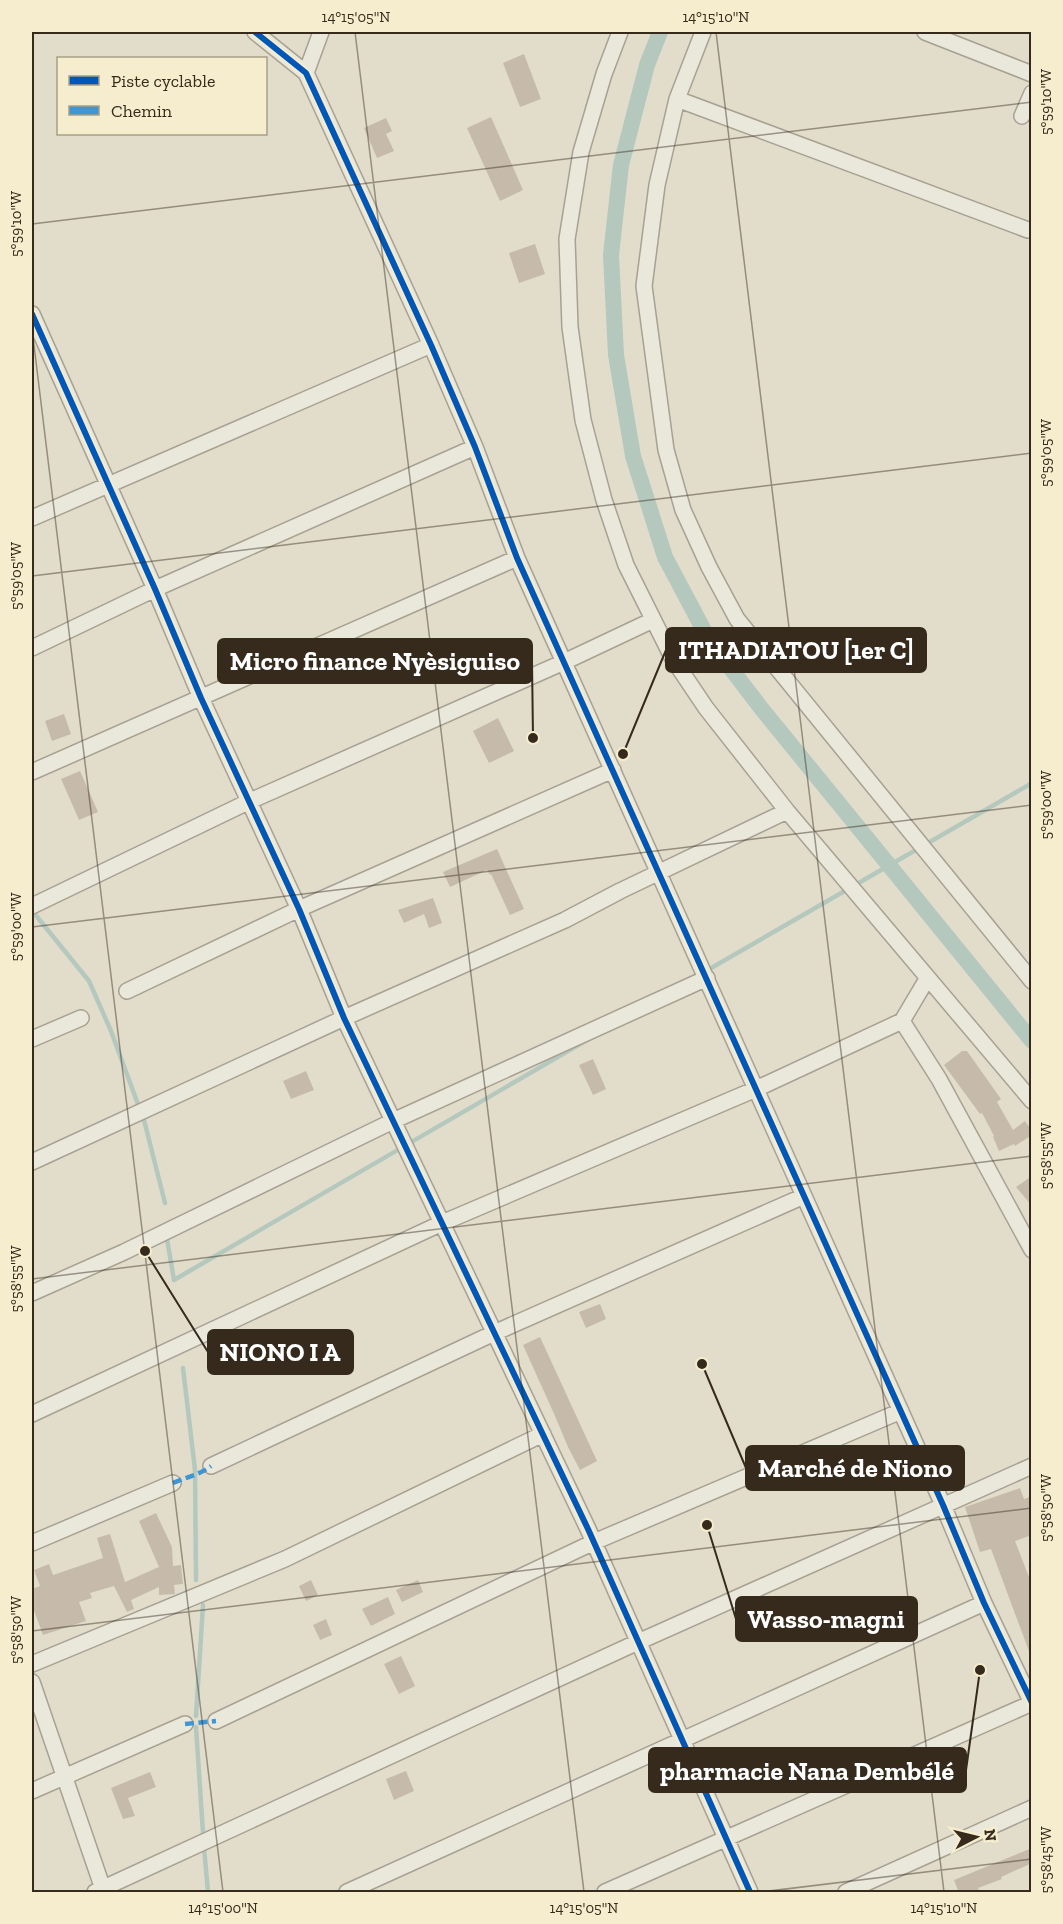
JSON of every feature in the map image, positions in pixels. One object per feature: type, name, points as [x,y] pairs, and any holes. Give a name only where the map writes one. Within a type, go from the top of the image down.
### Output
[{"type":"street","points":[[255,32],[306,73],[431,345],[475,447],[517,558],[944,1504],[984,1603],[1032,1703],[605,1893]]},
{"type":"street","points":[[306,73],[321,32]]},
{"type":"street","points":[[620,32],[604,74],[581,152],[567,239],[570,327],[583,420],[604,500],[626,565],[673,659],[706,708],[927,979],[1032,1101]]},
{"type":"street","points":[[703,32],[677,99],[657,185],[644,286],[666,450],[683,510],[709,567],[737,619],[1032,981]]},
{"type":"street","points":[[925,32],[1032,74]]},
{"type":"street","points":[[1022,116],[1032,93]]},
{"type":"street","points":[[677,99],[1029,230]]},
{"type":"street","points":[[32,314],[155,589],[201,698],[299,909],[344,1018],[594,1542],[750,1893]]},
{"type":"street","points":[[32,518],[431,345]]},
{"type":"street","points":[[32,648],[155,589],[475,447]]},
{"type":"street","points":[[32,772],[517,558]]},
{"type":"street","points":[[32,906],[250,801],[564,663],[653,620]]},
{"type":"street","points":[[127,992],[299,909],[613,770]]},
{"type":"street","points":[[32,1162],[344,1018],[565,920],[620,891],[788,811]]},
{"type":"street","points":[[32,1293],[124,1252],[393,1121],[707,978]]},
{"type":"street","points":[[32,1414],[442,1223],[756,1089],[903,1021],[927,979]]},
{"type":"street","points":[[32,1039],[81,1018]]},
{"type":"street","points":[[903,1021],[939,1079],[1032,1250]]},
{"type":"street","points":[[211,1466],[494,1333],[804,1196]]},
{"type":"street","points":[[216,1721],[594,1542],[901,1411]]},
{"type":"street","points":[[32,1664],[285,1558],[543,1434]]},
{"type":"street","points":[[32,1682],[99,1891],[638,1642],[1032,1466]]},
{"type":"street","points":[[32,1543],[173,1483]]},
{"type":"street","points":[[347,1893],[984,1603]]},
{"type":"street","points":[[32,1791],[185,1724]]},
{"type":"street","points":[[846,1893],[1032,1808]]},
{"type":"building","points":[[524,54],[541,99],[520,107],[503,63]]},
{"type":"building","points":[[491,117],[523,190],[500,201],[467,128]]},
{"type":"building","points":[[386,118],[392,131],[386,134],[394,151],[377,158],[364,128]]},
{"type":"building","points":[[535,244],[545,274],[519,283],[509,253]]},
{"type":"building","points":[[64,714],[71,734],[52,741],[45,721]]},
{"type":"building","points":[[498,718],[514,751],[489,763],[473,731]]},
{"type":"building","points":[[80,771],[98,812],[79,820],[61,779]]},
{"type":"building","points":[[497,849],[524,909],[510,915],[487,870],[450,887],[443,872]]},
{"type":"building","points":[[433,898],[442,923],[429,928],[424,914],[404,923],[398,910]]},
{"type":"building","points":[[962,1051],[967,1051],[1001,1099],[997,1102],[1013,1130],[1025,1121],[1032,1135],[1015,1146],[1014,1144],[999,1151],[982,1113],[980,1114],[944,1065]]},
{"type":"building","points":[[593,1059],[606,1089],[593,1095],[579,1065]]},
{"type":"building","points":[[306,1071],[314,1090],[291,1099],[283,1081]]},
{"type":"building","points":[[1032,1176],[1032,1206],[1016,1187]]},
{"type":"building","points":[[600,1304],[606,1319],[586,1328],[579,1312]]},
{"type":"building","points":[[540,1337],[597,1461],[580,1470],[523,1345]]},
{"type":"building","points":[[1020,1488],[1024,1499],[1032,1496],[1032,1535],[1015,1541],[1032,1585],[1030,1654],[991,1549],[980,1552],[965,1507]]},
{"type":"building","points":[[156,1513],[172,1547],[173,1566],[181,1565],[183,1584],[174,1585],[175,1594],[159,1595],[159,1587],[131,1600],[134,1609],[127,1612],[114,1586],[90,1593],[92,1598],[79,1602],[86,1621],[43,1635],[32,1605],[32,1589],[40,1586],[34,1570],[49,1564],[53,1575],[103,1558],[97,1538],[110,1534],[125,1582],[159,1567],[139,1521]]},
{"type":"building","points":[[311,1580],[318,1595],[306,1601],[299,1586]]},
{"type":"building","points":[[418,1580],[423,1592],[402,1602],[396,1590]]},
{"type":"building","points":[[388,1597],[395,1614],[371,1626],[362,1609]]},
{"type":"building","points":[[326,1619],[332,1635],[320,1640],[313,1625]]},
{"type":"building","points":[[401,1656],[415,1686],[399,1694],[384,1664]]},
{"type":"building","points":[[406,1771],[414,1791],[394,1800],[386,1779]]},
{"type":"building","points":[[150,1772],[156,1787],[128,1798],[135,1816],[123,1819],[111,1788]]},
{"type":"building","points":[[1032,1848],[1032,1863],[1001,1877],[1002,1879],[978,1888],[980,1893],[959,1893],[954,1880]]},
{"type":"waterway","points":[[660,32],[647,65],[621,165],[611,255],[616,355],[633,456],[665,557],[709,640],[761,708],[1032,1041]]},
{"type":"waterway","points":[[706,971],[1032,783]]},
{"type":"waterway","points":[[34,913],[89,981],[111,1031],[139,1107]]},
{"type":"waterway","points":[[167,1239],[174,1280],[587,1040]]},
{"type":"waterway","points":[[144,1120],[165,1203]]},
{"type":"waterway","points":[[183,1368],[195,1470],[196,1580]]},
{"type":"waterway","points":[[196,1716],[203,1605]]},
{"type":"waterway","points":[[196,1727],[203,1833]]},
{"type":"waterway","points":[[204,1848],[208,1892]]},
{"type":"marked path","points":[[173,1483],[211,1466]]},
{"type":"marked path","points":[[185,1724],[216,1721]]},
{"type":"cycle path","points":[[255,32],[306,73],[431,345],[475,447],[517,558],[943,1505],[984,1603],[1032,1703]]},
{"type":"cycle path","points":[[32,314],[155,589],[201,698],[299,909],[344,1018],[588,1529],[750,1892]]},
{"type":"place","name":"Micro finance Nyèsiguiso","points":[[533,738]]},
{"type":"place","name":"ITHADIATOU [1er C]","points":[[623,754]]},
{"type":"place","name":"NIONO I A","points":[[145,1251]]},
{"type":"place","name":"Marché de Niono","points":[[702,1364]]},
{"type":"place","name":"Wasso-magni","points":[[707,1525]]},
{"type":"place","name":"pharmacie Nana Dembélé","points":[[980,1670]]}]
